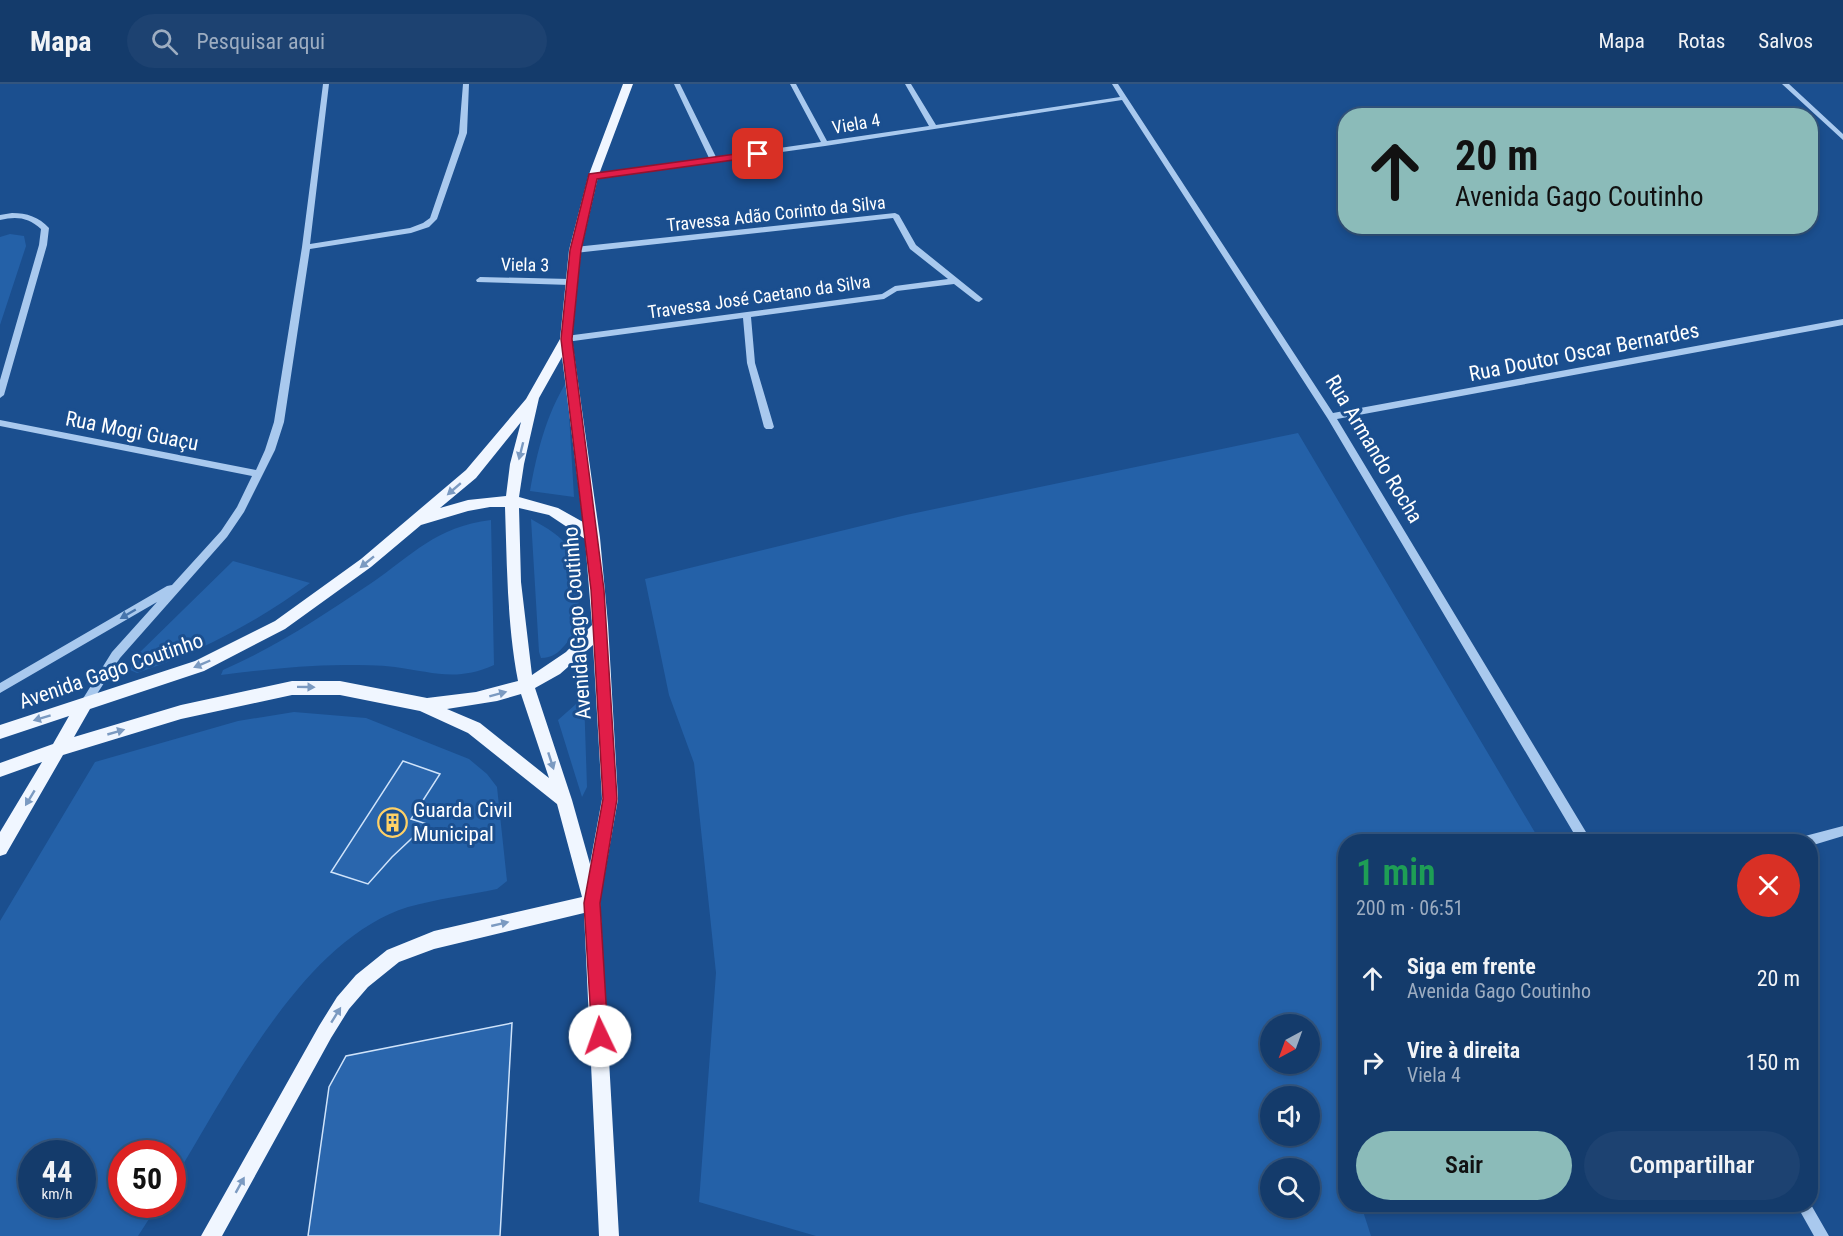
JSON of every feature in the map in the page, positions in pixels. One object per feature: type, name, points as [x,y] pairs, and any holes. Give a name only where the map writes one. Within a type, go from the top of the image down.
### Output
[{"type":"main road","name":"Avenida Gago Coutinho","points":[[592,903],[610,799],[601,624],[566,339],[575,250],[593,177],[628,84]]},
{"type":"main road","name":"Avenida Gago Coutinho","points":[[0,732],[160,681],[243,646],[326,594],[471,474],[533,398],[566,339]]},
{"type":"main road","name":"Avenida Gago Coutinho","points":[[533,398],[517,464],[512,501],[514,582],[520,653],[526,685],[564,800],[592,903]]},
{"type":"main road","points":[[412,525],[462,507],[512,501],[536,504],[560,513],[592,538]]},
{"type":"main road","points":[[420,704],[476,700],[526,685],[569,661],[585,647],[601,624]]},
{"type":"main road","points":[[0,770],[60,747],[237,698],[296,687],[373,692],[420,704],[474,728],[564,800]]},
{"type":"main road","points":[[0,848],[84,705]]},
{"type":"main road","points":[[211,1236],[325,1032],[343,1003],[362,981],[393,956],[434,940],[592,903],[609,1236]]},
{"type":"street","points":[[84,705],[116,655],[224,534],[241,509],[270,450],[279,422],[306,247],[326,84]]},
{"type":"street","points":[[306,247],[411,230],[426,225],[433,219],[463,133],[466,84]]},
{"type":"street","points":[[677,84],[714,160]]},
{"type":"street","points":[[793,84],[825,144]]},
{"type":"street","points":[[908,84],[933,126]]},
{"type":"street","name":"Rua Armando Rocha","points":[[1115,84],[1331,417],[1581,834]]},
{"type":"street","points":[[1785,84],[1811,108]]},
{"type":"street","name":"Viela 4","points":[[593,177],[1124,98]]},
{"type":"street","points":[[1818,115],[1843,138]]},
{"type":"street","points":[[0,218],[9,215],[32,217],[45,228],[43,245],[0,395]]},
{"type":"street","name":"Travessa Adão Corinto da Silva","points":[[575,250],[895,215],[913,247],[979,299]]},
{"type":"street","name":"Viela 3","points":[[480,280],[570,282]]},
{"type":"street","name":"Travessa José Caetano da Silva","points":[[566,339],[884,296],[895,290],[954,281]]},
{"type":"street","points":[[747,316],[751,363],[769,427]]},
{"type":"street","name":"Rua Doutor Oscar Bernardes","points":[[1331,417],[1843,322]]},
{"type":"street","name":"Rua Mogi Guaçu","points":[[0,423],[258,474]]},
{"type":"street","name":"Avenida Gago Coutinho","points":[[0,688],[179,585]]},
{"type":"street","points":[[1818,838],[1843,831]]},
{"type":"street","points":[[1808,1212],[1822,1236]]},
{"type":"shaded area","points":[[10,234],[24,236],[26,246],[0,325],[0,237]]},
{"type":"shaded area","points":[[567,381],[574,497],[530,491],[543,434],[553,407]]},
{"type":"shaded area","points":[[1298,433],[1536,834],[1338,834],[1338,1212],[1363,1212],[1371,1236],[816,1236],[699,1202],[716,973],[694,763],[669,695],[645,579],[906,515]]},
{"type":"shaded area","points":[[531,519],[553,532],[567,545],[572,557],[578,593],[578,620],[571,637],[557,653],[545,658],[541,658],[539,652]]},
{"type":"shaded area","points":[[491,520],[494,665],[456,674],[389,666],[344,665],[221,675],[223,670],[262,651],[316,619],[370,584],[426,543],[455,529]]},
{"type":"shaded area","points":[[233,561],[310,583],[249,623],[205,646],[137,673],[130,670],[135,657]]},
{"type":"shaded area","points":[[584,697],[587,787],[582,797],[558,720]]},
{"type":"shaded area","points":[[294,712],[366,718],[469,759],[487,774],[497,787],[507,881],[497,889],[408,907],[370,925],[334,951],[271,1023],[186,1159],[186,1140],[108,1140],[108,1218],[150,1218],[138,1236],[0,1236],[0,921],[95,762],[238,721]]},
{"type":"building","name":"Guarda Civil Municipal","points":[[403,761],[440,774],[411,819],[427,824],[392,857],[368,884],[331,872]]},
{"type":"building","points":[[512,1023],[500,1236],[308,1236],[329,1087],[346,1056]]},
{"type":"place","name":"Guarda Civil Municipal","points":[[392,822]]},
{"type":"route","points":[[600,1036],[592,903],[610,799],[598,590],[566,339],[575,250],[593,177],[758,154]]}]
